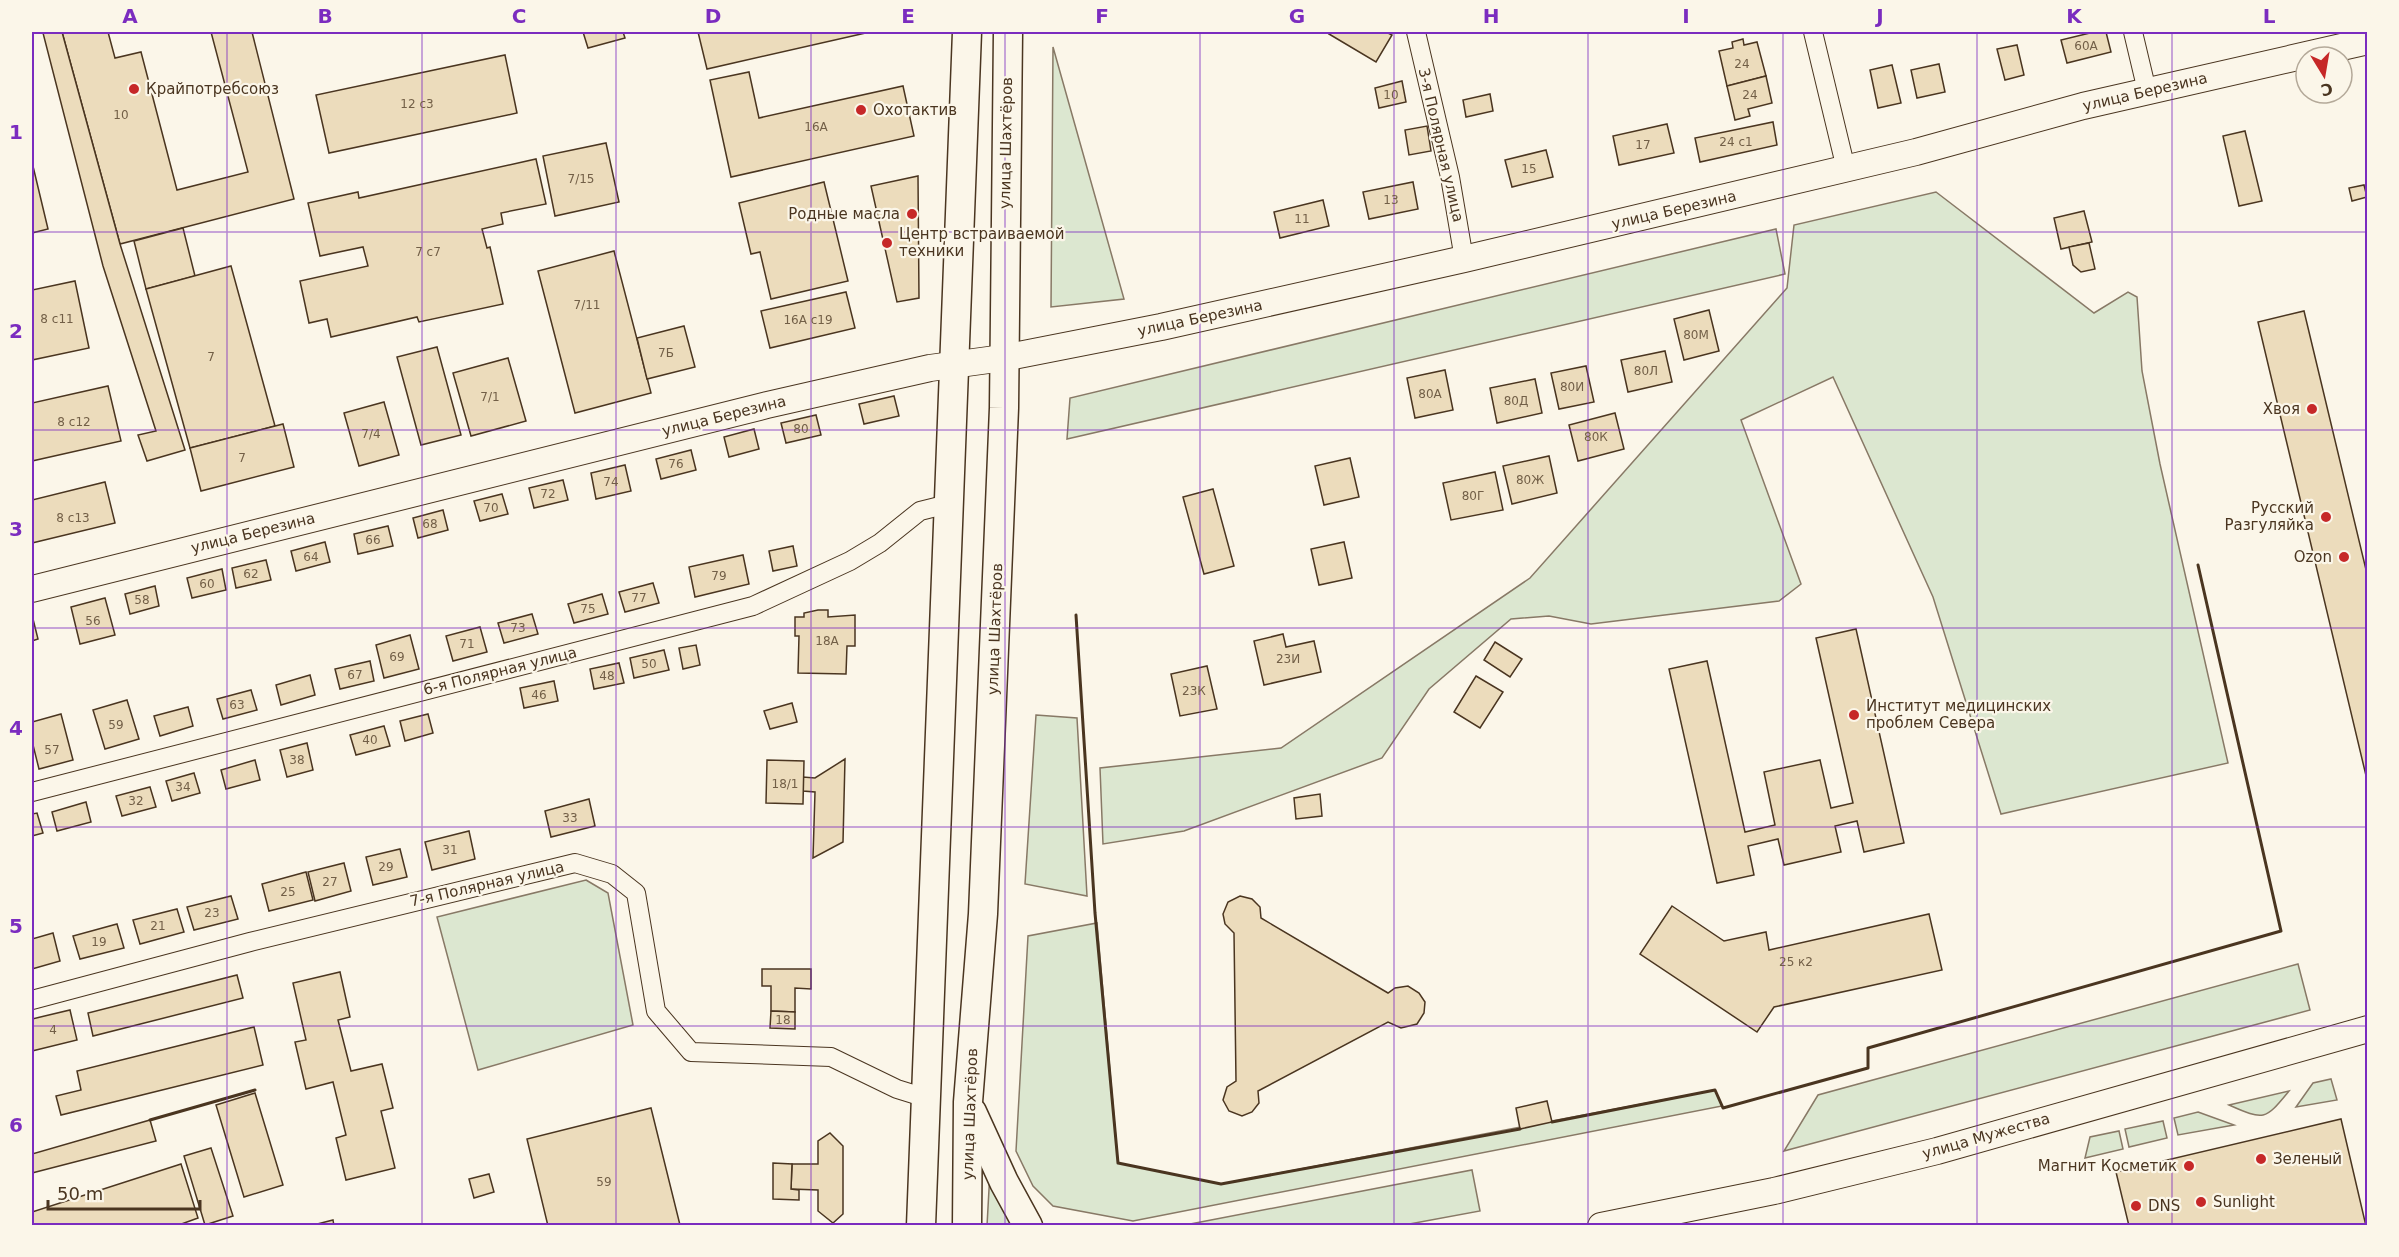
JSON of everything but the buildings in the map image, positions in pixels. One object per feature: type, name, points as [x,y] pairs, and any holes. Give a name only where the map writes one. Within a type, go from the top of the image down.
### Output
[{"type":"main road","points":[[921,1226],[967,32]]},
{"type":"main road","name":"улица Шахтёров","points":[[967,1226],[968,1102],[983,914],[1004,408],[1008,32]]},
{"type":"main road","points":[[968,1102],[1004,1182],[1028,1226]]},
{"type":"street","name":"3-я Полярная улица","points":[[1416,32],[1450,177],[1464,260]]},
{"type":"street","points":[[1813,32],[1846,169]]},
{"type":"street","points":[[2133,32],[2147,91]]},
{"type":"street","name":"улица Березина","points":[[32,589],[767,405],[954,364],[1003,358],[1161,327],[1464,260],[1846,169],[2147,91],[2367,41]]},
{"type":"street","name":"6-я Полярная улица","points":[[32,792],[753,606],[850,561],[880,543],[920,511],[948,504]]},
{"type":"street","name":"7-я Полярная улица","points":[[32,1000],[250,942],[575,863],[612,874],[636,893],[656,1011],[692,1052],[831,1057],[897,1089],[926,1098]]},
{"type":"street","name":"улица Мужества","points":[[1600,1226],[1774,1191],[1937,1150],[2367,1029]]},
{"type":"green space","points":[[1053,47],[1124,299],[1051,307]]},
{"type":"green space","points":[[1936,192],[2094,313],[2128,292],[2137,297],[2142,371],[2160,464],[2228,763],[2001,814],[1933,597],[1833,377],[1741,420],[1801,584],[1779,601],[1591,624],[1549,616],[1511,619],[1429,689],[1382,758],[1184,831],[1103,844],[1100,768],[1281,748],[1530,578],[1787,288],[1794,225]]},
{"type":"green space","points":[[1776,229],[1785,274],[1067,439],[1070,398]]},
{"type":"green space","points":[[1036,715],[1077,718],[1087,896],[1025,884]]},
{"type":"green space","points":[[586,880],[608,893],[633,1025],[478,1070],[437,917]]},
{"type":"green space","points":[[1097,923],[1118,1163],[1221,1184],[1715,1090],[1722,1106],[1133,1221],[1053,1206],[1033,1186],[1016,1151],[1028,936]]},
{"type":"green space","points":[[2298,964],[2310,1010],[1784,1151],[1818,1095]]},
{"type":"green space","points":[[2331,1079],[2337,1100],[2296,1107],[2313,1083]]},
{"type":"green space","points":[[2289,1091],[2275,1108],[2264,1115],[2250,1114],[2229,1105]]},
{"type":"green space","points":[[2198,1112],[2234,1125],[2178,1135],[2174,1118]]},
{"type":"green space","points":[[2163,1121],[2167,1138],[2129,1147],[2125,1129]]},
{"type":"green space","points":[[2119,1131],[2123,1149],[2085,1158],[2090,1137]]},
{"type":"green space","points":[[1472,1170],[1480,1211],[1404,1225],[1185,1225]]},
{"type":"green space","points":[[990,1171],[1019,1225],[987,1226]]},
{"type":"wall","points":[[1552,1122],[1715,1090],[1723,1108],[1868,1068],[1868,1048],[2281,931],[2198,565]]},
{"type":"wall","points":[[1076,615],[1095,913],[1118,1163],[1221,1184],[1520,1129]]},
{"type":"wall","points":[[150,1120],[255,1090]]},
{"type":"place","name":"Крайпотребсоюз","points":[[134,89]]},
{"type":"place","name":"Охотактив","points":[[861,110]]},
{"type":"place","name":"Родные масла","points":[[912,214]]},
{"type":"place","name":"Центр встраиваемой техники","points":[[887,243]]},
{"type":"place","name":"Хвоя","points":[[2312,409]]},
{"type":"place","name":"Русский Разгуляйка","points":[[2326,517]]},
{"type":"place","name":"Ozon","points":[[2344,557]]},
{"type":"place","name":"Институт медицинских проблем Севера","points":[[1854,715]]},
{"type":"place","name":"Зеленый","points":[[2261,1159]]},
{"type":"place","name":"Магнит Косметик","points":[[2189,1166]]},
{"type":"place","name":"Sunlight","points":[[2201,1202]]},
{"type":"place","name":"DNS","points":[[2136,1206]]}]
